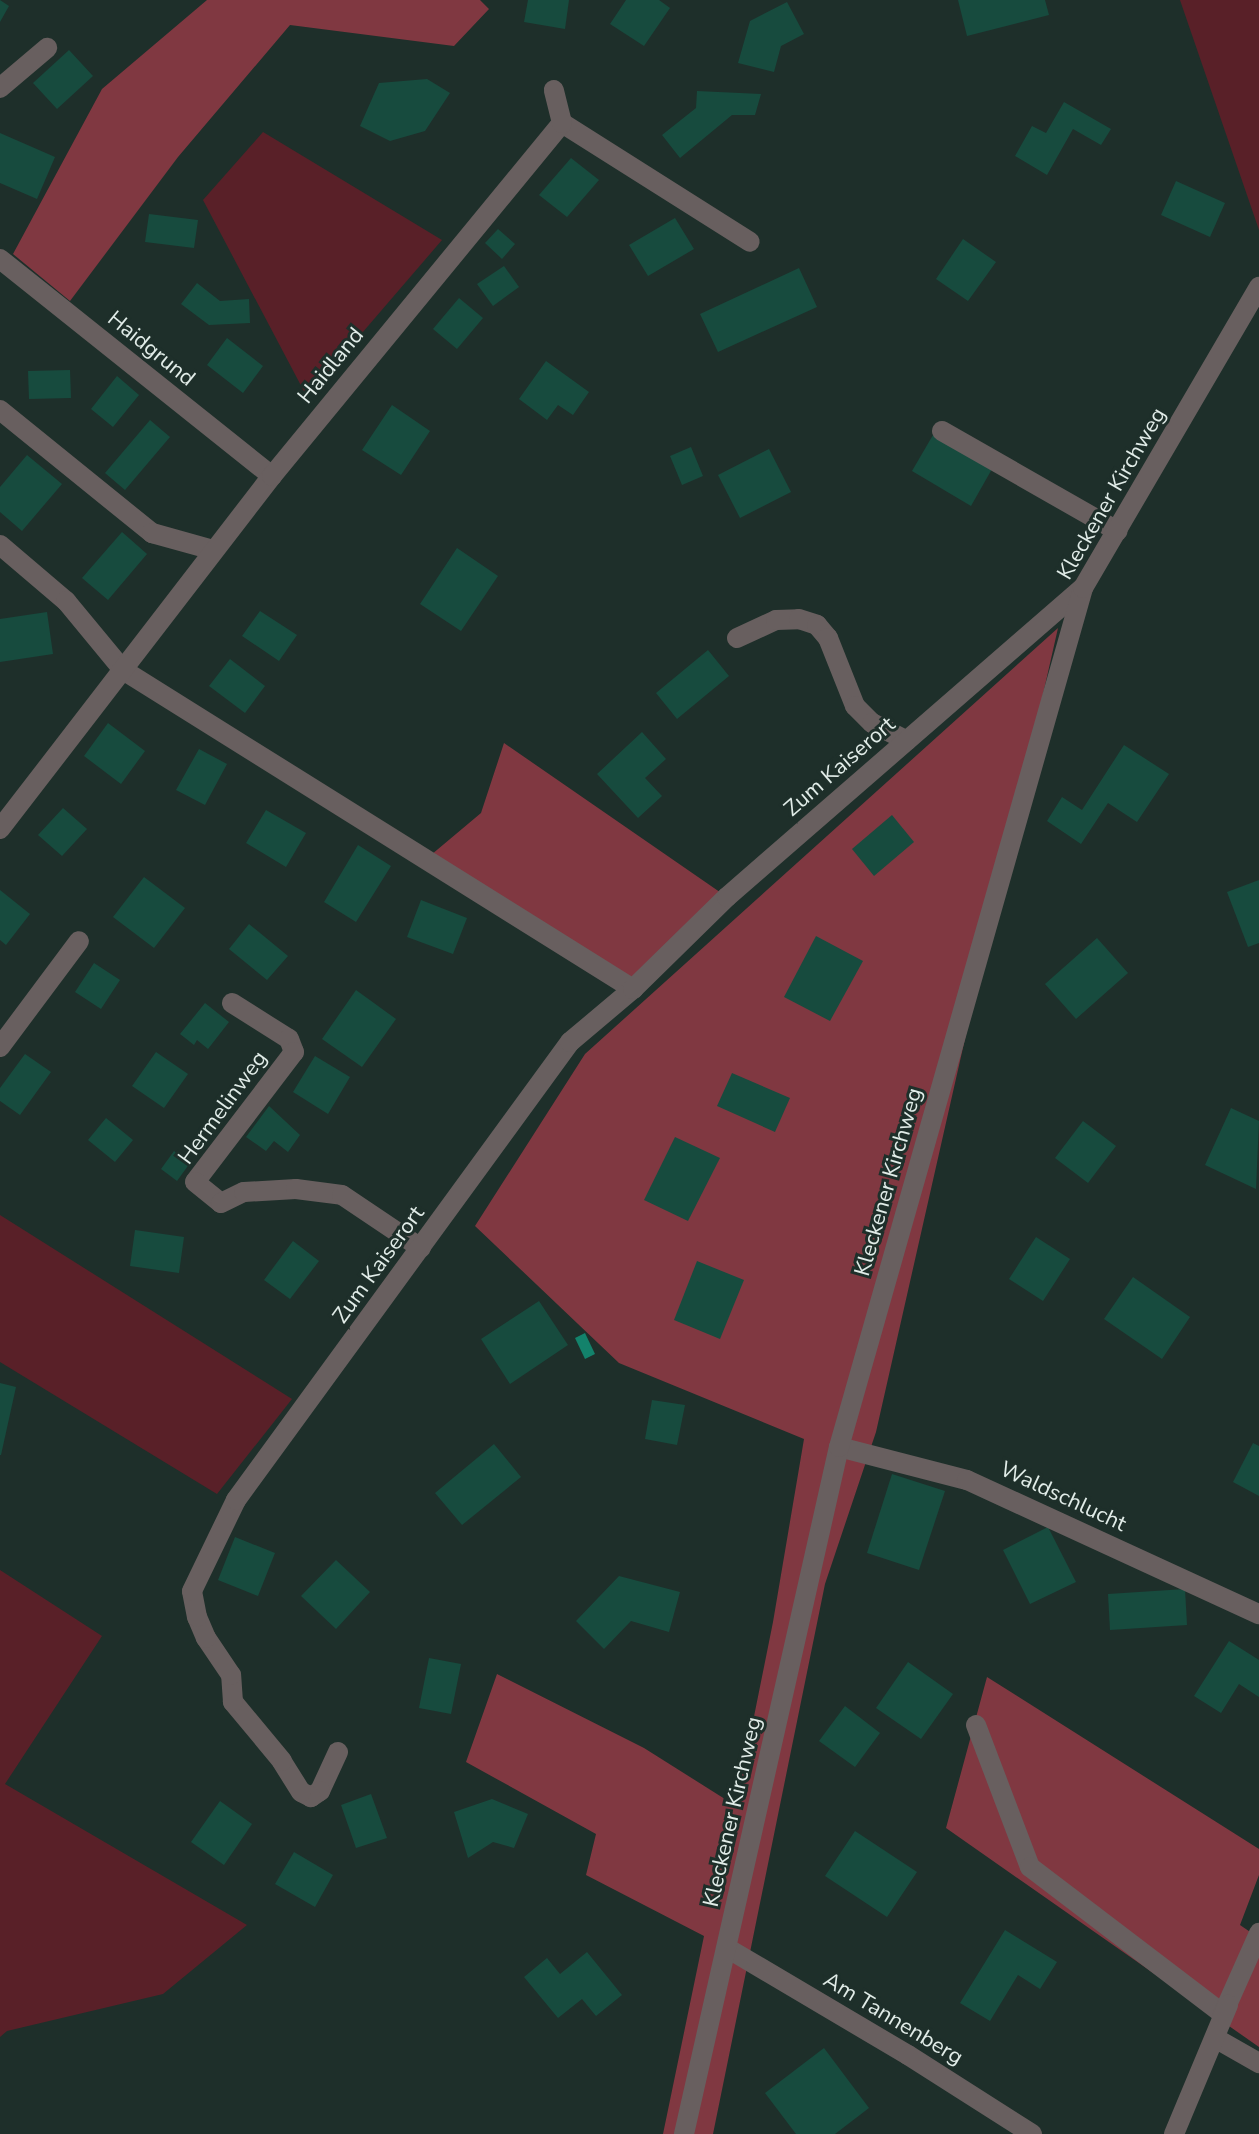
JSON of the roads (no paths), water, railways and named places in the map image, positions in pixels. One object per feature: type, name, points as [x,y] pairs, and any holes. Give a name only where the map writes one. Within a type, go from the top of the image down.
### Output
[{"type":"street","points":[[0,88],[47,48]]},
{"type":"street","points":[[554,90],[562,123],[750,242]]},
{"type":"street","name":"Haidland","points":[[0,829],[213,550],[562,123]]},
{"type":"street","name":"Haidgrund","points":[[0,259],[272,476]]},
{"type":"street","name":"Kleckener Kirchweg","points":[[684,2134],[839,1447],[1083,588],[1259,287]]},
{"type":"street","points":[[0,410],[152,533],[213,550]]},
{"type":"street","points":[[942,431],[1117,531]]},
{"type":"street","points":[[0,545],[66,601],[123,670],[633,989]]},
{"type":"street","name":"Zum Kaiserort","points":[[338,1752],[320,1791],[311,1797],[301,1792],[282,1761],[233,1702],[231,1675],[206,1638],[192,1591],[236,1500],[570,1042],[633,989],[727,897],[1083,588]]},
{"type":"street","points":[[737,638],[776,620],[799,619],[817,625],[828,638],[855,706],[872,723],[907,741]]},
{"type":"street","points":[[0,1047],[79,941]]},
{"type":"street","name":"Hermelinweg","points":[[232,1003],[289,1039],[294,1052],[195,1182],[221,1203],[244,1192],[296,1189],[342,1195],[421,1248]]},
{"type":"street","name":"Waldschlucht","points":[[839,1447],[967,1480],[1259,1614]]},
{"type":"street","points":[[976,1725],[1030,1867],[1223,2014],[1259,1933]]},
{"type":"street","points":[[1174,2134],[1259,1933]]},
{"type":"street","name":"Am Tannenberg","points":[[727,1948],[908,2055],[1032,2134]]},
{"type":"street","points":[[1215,2038],[1259,2063]]}]
